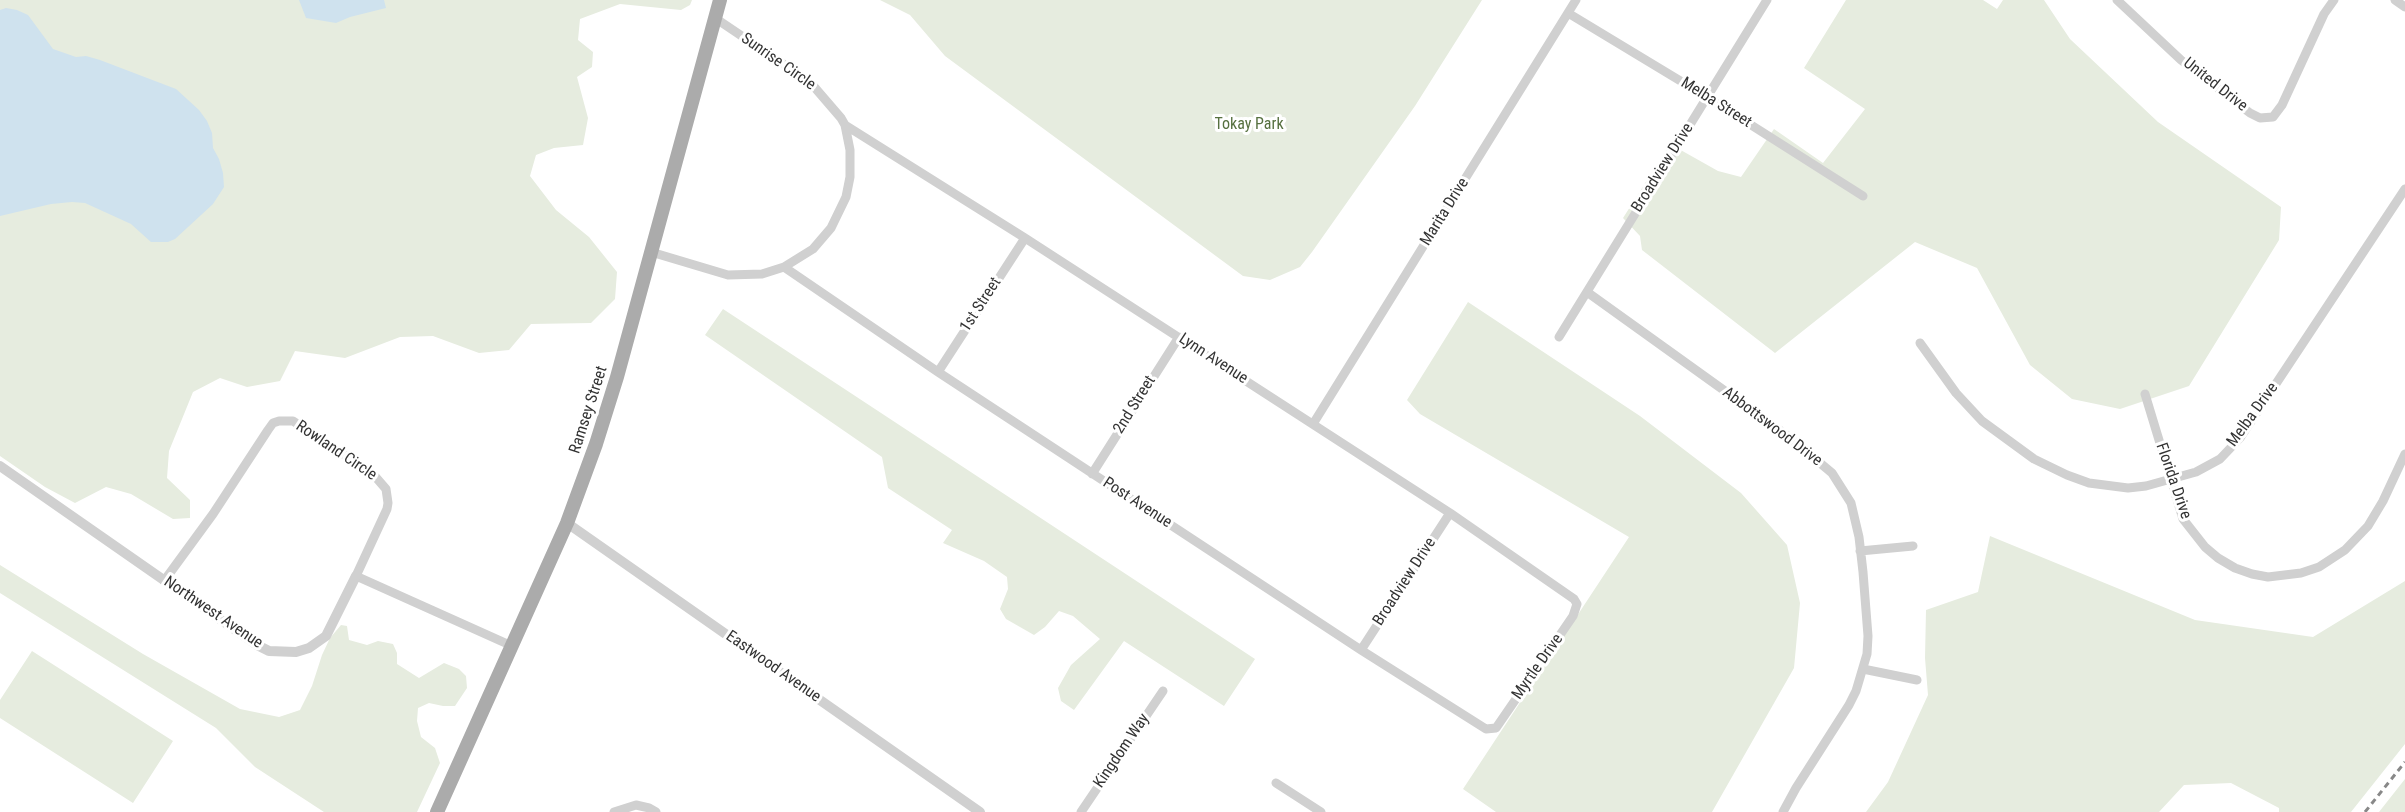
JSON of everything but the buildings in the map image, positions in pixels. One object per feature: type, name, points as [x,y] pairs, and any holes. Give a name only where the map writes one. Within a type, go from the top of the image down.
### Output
[{"type":"main road","name":"Ramsey Street","points":[[441,811],[567,523],[611,400],[720,0]]},
{"type":"street","name":"Marita Drive","points":[[1313,424],[1576,0]]},
{"type":"street","name":"Broadview Drive","points":[[1559,337],[1767,0]]},
{"type":"street","name":"United Drive","points":[[2117,0],[2181,60],[2250,113],[2260,118],[2273,117],[2282,105],[2324,14],[2334,0]]},
{"type":"street","points":[[2395,0],[2405,7]]},
{"type":"street","name":"Melba Street","points":[[1568,13],[1707,97],[1863,196]]},
{"type":"street","name":"Sunrise Circle","points":[[651,252],[728,275],[756,275],[784,267],[813,249],[831,228],[841,210],[850,177],[850,150],[845,125],[829,102],[810,82],[715,18]]},
{"type":"street","name":"Lynn Avenue","points":[[845,125],[1025,238],[1450,513],[1576,602]]},
{"type":"street","name":"Melba Drive","points":[[1920,344],[1956,393],[1982,421],[2034,459],[2067,476],[2110,487],[2146,486],[2171,480],[2210,466],[2240,438],[2405,189]]},
{"type":"street","name":"1st Street","points":[[938,372],[1025,238]]},
{"type":"street","name":"Post Avenue","points":[[784,267],[938,372],[1361,650],[1481,727],[1494,729]]},
{"type":"street","name":"Abbottswood Drive","points":[[1587,292],[1789,437],[1832,473],[1851,503],[1860,551],[1868,636],[1863,669],[1849,705],[1783,812]]},
{"type":"street","name":"2nd Street","points":[[1092,474],[1179,337]]},
{"type":"street","name":"Florida Drive","points":[[2145,394],[2183,519],[2205,547],[2235,568],[2252,574],[2268,577],[2285,576],[2301,573],[2334,559],[2358,537],[2383,501],[2405,454]]},
{"type":"street","name":"Rowland Circle","points":[[164,581],[213,514],[273,423],[286,420],[300,424],[373,474],[386,489],[387,509],[356,576]]},
{"type":"street","name":"Northwest Avenue","points":[[0,466],[256,645],[276,652],[289,653],[309,648],[326,636],[356,576]]},
{"type":"street","name":"Broadview Drive","points":[[1361,650],[1450,513]]},
{"type":"street","name":"Eastwood Avenue","points":[[567,523],[980,812]]},
{"type":"street","points":[[1860,551],[1913,546]]},
{"type":"street","points":[[356,576],[512,646]]},
{"type":"street","name":"Myrtle Drive","points":[[1494,729],[1573,616],[1576,602]]},
{"type":"street","points":[[1863,669],[1917,680]]},
{"type":"street","name":"Kingdom Way","points":[[1081,812],[1163,691]]},
{"type":"street","points":[[1276,783],[1321,812]]},
{"type":"street","points":[[614,812],[636,805],[656,812]]},
{"type":"green space","points":[[0,0],[692,0],[690,5],[681,10],[620,4],[580,19],[578,40],[593,52],[592,67],[577,77],[588,118],[583,145],[554,148],[536,155],[530,176],[556,210],[589,237],[617,272],[615,299],[591,323],[531,324],[509,350],[479,353],[433,336],[400,337],[345,358],[295,351],[280,381],[247,387],[220,378],[193,392],[169,451],[167,478],[190,500],[190,518],[173,519],[131,494],[106,487],[75,503],[45,487],[0,456]]},
{"type":"green space","name":"Tokay Park","points":[[880,0],[1482,0],[1415,106],[1312,252],[1300,267],[1270,280],[1243,276],[945,56],[910,15]]},
{"type":"green space","points":[[1846,0],[1983,0],[1997,9],[2003,0],[2044,0],[2070,39],[2158,122],[2281,207],[2279,240],[2189,386],[2120,409],[2072,399],[2030,365],[1977,268],[1915,242],[1775,353],[1642,250],[1640,236],[1623,218],[1670,144],[1718,171],[1741,177],[1774,129],[1823,163],[1865,109],[1804,68]]},
{"type":"green space","points":[[1468,302],[1640,416],[1741,493],[1787,545],[1800,603],[1794,668],[1712,812],[1496,812],[1463,789],[1629,537],[1420,414],[1407,400]]},
{"type":"green space","points":[[723,309],[1255,659],[1224,706],[1124,641],[1074,710],[1061,701],[1058,688],[1071,665],[1100,639],[1073,616],[1059,611],[1045,627],[1034,635],[1006,619],[1000,609],[1008,589],[1007,577],[984,561],[943,543],[952,530],[888,488],[882,457],[705,335]]},
{"type":"green space","points":[[1990,536],[2195,620],[2313,637],[2405,581],[2405,744],[2351,812],[2279,812],[2279,808],[2231,783],[2184,785],[2159,812],[1866,812],[1888,782],[1928,695],[1925,658],[1926,610],[1978,592]]},
{"type":"green space","points":[[0,565],[143,654],[240,709],[279,717],[300,710],[312,686],[330,638],[341,625],[347,626],[349,640],[367,645],[378,641],[393,644],[397,653],[397,664],[419,678],[444,663],[459,669],[466,676],[467,688],[455,706],[429,703],[418,708],[417,721],[421,737],[435,748],[440,763],[417,812],[324,812],[255,767],[216,728],[0,593]]},
{"type":"green space","points":[[32,651],[173,741],[133,803],[0,718],[0,700]]},
{"type":"green space","points":[[2405,779],[2405,812],[2379,812]]},
{"type":"water","points":[[299,0],[384,0],[386,8],[336,23],[306,18]]},
{"type":"water","points":[[6,8],[28,15],[53,49],[76,57],[86,56],[100,60],[176,89],[199,110],[212,133],[213,148],[223,173],[224,187],[213,204],[175,239],[168,242],[151,242],[131,224],[85,203],[51,204],[0,216],[0,10]]},
{"type":"railway","points":[[2365,812],[2405,762]]}]
